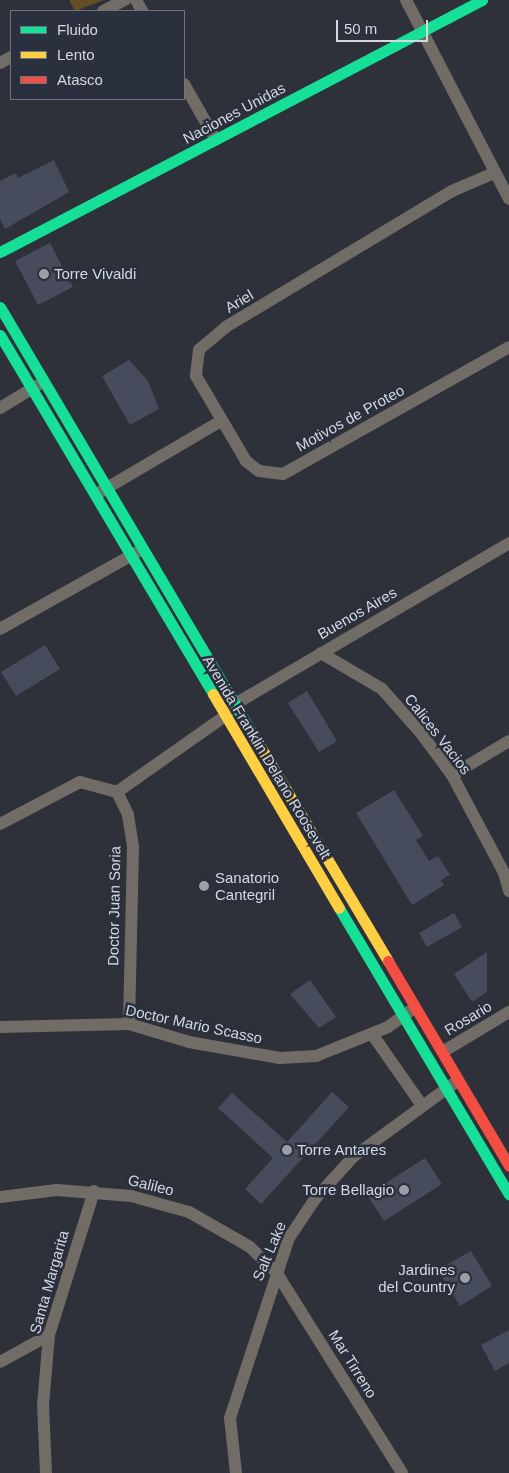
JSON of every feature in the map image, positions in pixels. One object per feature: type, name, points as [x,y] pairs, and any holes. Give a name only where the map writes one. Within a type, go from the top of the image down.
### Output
[{"type":"main road","name":"Naciones Unidas","points":[[0,252],[482,0]]},
{"type":"main road","name":"Avenida Franklin Delano Roosevelt","points":[[0,307],[107,487],[142,550],[444,1051],[509,1166]]},
{"type":"main road","name":"Avenida Franklin Delano Roosevelt","points":[[0,335],[509,1194]]},
{"type":"street","points":[[105,10],[125,0]]},
{"type":"street","points":[[406,0],[509,199]]},
{"type":"street","points":[[185,86],[216,140]]},
{"type":"street","name":"Ariel","points":[[221,421],[196,376],[199,350],[206,343],[452,191],[494,173]]},
{"type":"street","name":"Motivos de Proteo","points":[[221,421],[246,461],[259,471],[283,474],[509,347]]},
{"type":"street","points":[[0,408],[44,381]]},
{"type":"street","points":[[94,496],[221,421]]},
{"type":"street","name":"Buenos Aires","points":[[117,792],[225,716],[235,704],[509,543]]},
{"type":"street","points":[[0,629],[142,550]]},
{"type":"street","name":"Calices Vacios","points":[[321,653],[382,690],[452,775],[504,873],[509,892]]},
{"type":"street","points":[[452,775],[509,741]]},
{"type":"street","points":[[0,824],[80,782],[117,792]]},
{"type":"street","name":"Doctor Juan Soria","points":[[117,792],[128,815],[133,848],[129,1024]]},
{"type":"street","name":"Doctor Mario Scasso","points":[[0,1027],[129,1024],[189,1042],[280,1058],[316,1056],[372,1034],[403,1017],[416,1006]]},
{"type":"street","name":"Rosario","points":[[444,1051],[509,1012]]},
{"type":"street","points":[[372,1034],[421,1104]]},
{"type":"street","name":"Salt Lake","points":[[236,1473],[230,1418],[276,1272],[289,1238],[315,1199],[353,1157],[421,1104],[460,1080]]},
{"type":"street","name":"Galileo","points":[[0,1197],[29,1191],[94,1191],[131,1196],[189,1212],[250,1247],[276,1272]]},
{"type":"street","name":"Santa Margarita","points":[[46,1473],[43,1404],[49,1335],[94,1191]]},
{"type":"street","name":"Mar Tirreno","points":[[276,1272],[402,1473]]},
{"type":"street","points":[[0,1362],[49,1335]]},
{"type":"shaded area","points":[[69,0],[104,0],[78,10],[74,10]]},
{"type":"building","points":[[54,160],[69,192],[5,229],[0,219],[0,181],[16,173],[18,178]]},
{"type":"building","name":"Torre Vivaldi","points":[[50,243],[73,287],[38,305],[15,261]]},
{"type":"building","points":[[129,360],[148,381],[159,409],[130,425],[102,376]]},
{"type":"building","points":[[45,645],[60,669],[16,696],[1,672]]},
{"type":"building","points":[[307,691],[337,741],[319,752],[288,703]]},
{"type":"building","points":[[394,790],[423,836],[416,840],[429,861],[438,856],[450,875],[441,880],[444,885],[412,905],[356,813]]},
{"type":"building","points":[[454,913],[462,927],[427,947],[419,933]]},
{"type":"building","points":[[487,952],[487,992],[472,1002],[454,974]]},
{"type":"building","points":[[310,980],[336,1017],[319,1028],[290,994]]},
{"type":"building","name":"Torre Antares","points":[[332,1092],[349,1107],[261,1204],[245,1189],[273,1158],[218,1108],[232,1093],[287,1142]]},
{"type":"building","name":"Torre Bellagio","points":[[425,1158],[442,1184],[384,1221],[367,1195]]},
{"type":"building","name":"Jardines del Country","points":[[471,1251],[492,1286],[460,1306],[438,1270]]},
{"type":"building","points":[[509,1330],[509,1363],[495,1371],[481,1345]]},
{"type":"traffic: fast","points":[[0,252],[482,0]]},
{"type":"traffic: fast","points":[[0,307],[251,731]]},
{"type":"traffic: fast","points":[[0,335],[213,694]]},
{"type":"traffic: fast","points":[[339,908],[509,1194]]},
{"type":"traffic: slow","points":[[213,694],[339,908]]},
{"type":"traffic: slow","points":[[251,731],[388,961]]},
{"type":"traffic: jam","points":[[388,961],[509,1166]]},
{"type":"place","name":"Torre Vivaldi","points":[[44,274]]},
{"type":"place","name":"Sanatorio Cantegril","points":[[204,886]]},
{"type":"place","name":"Torre Antares","points":[[287,1150]]},
{"type":"place","name":"Torre Bellagio","points":[[404,1190]]},
{"type":"place","name":"Jardines del Country","points":[[465,1278]]}]
